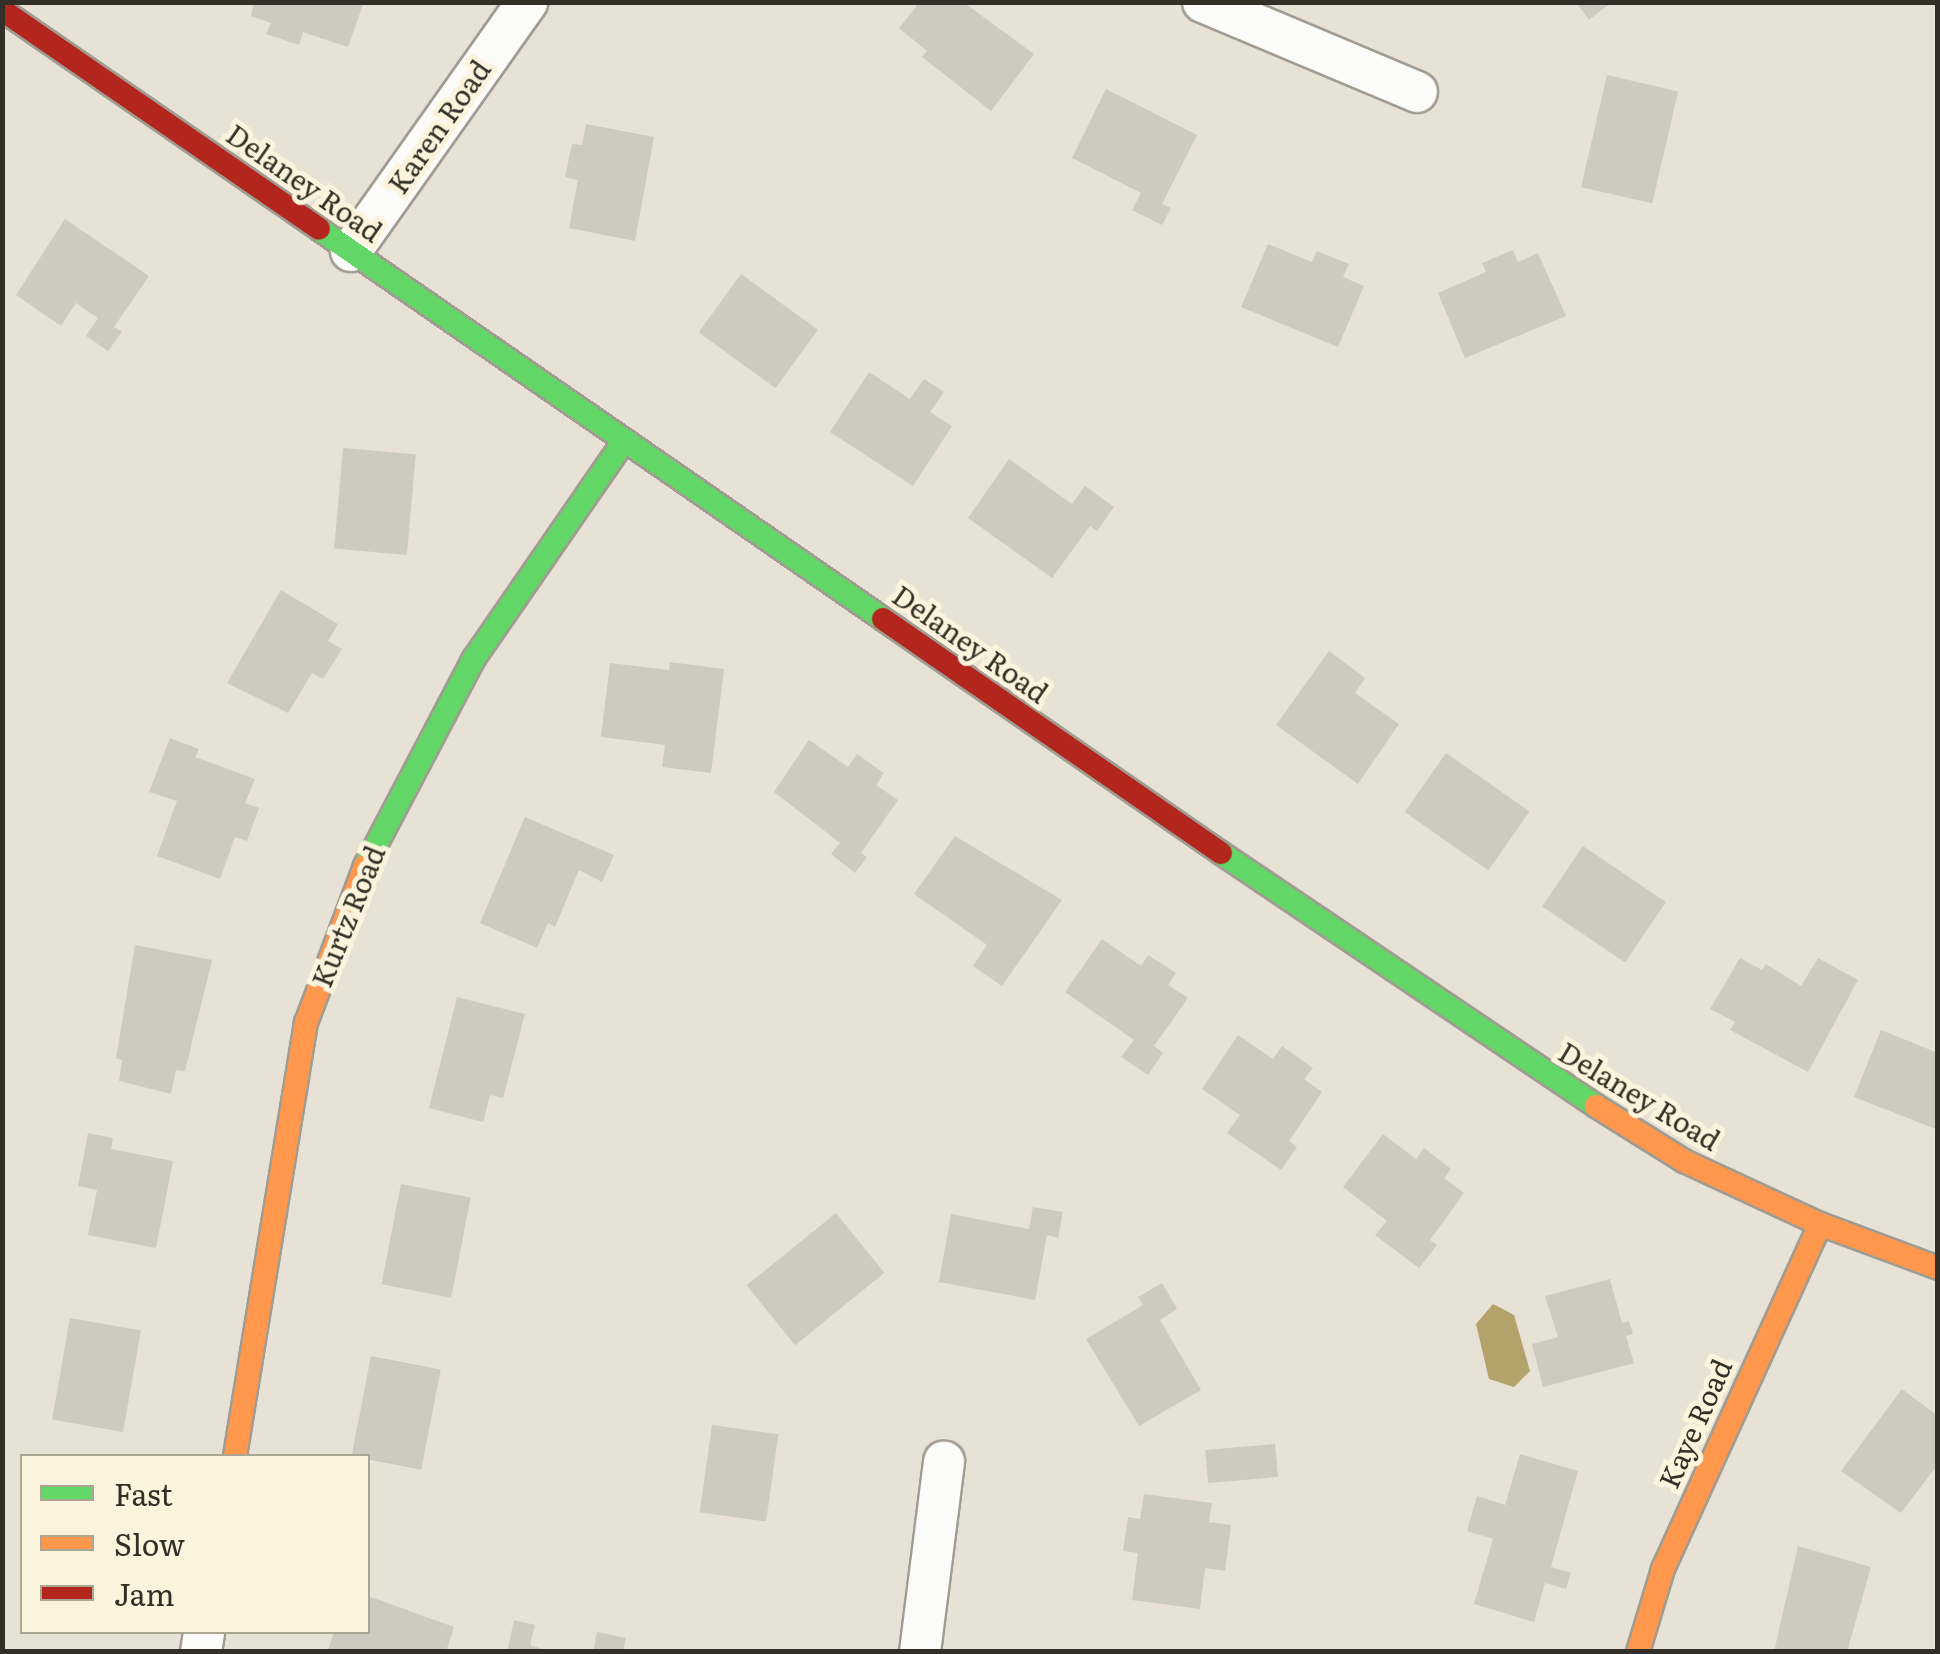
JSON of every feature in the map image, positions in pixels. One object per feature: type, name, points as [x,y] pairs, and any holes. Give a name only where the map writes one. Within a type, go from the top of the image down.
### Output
[{"type":"street","name":"Karen Road","points":[[352,251],[527,2]]},
{"type":"street","points":[[1203,2],[1416,92]]},
{"type":"street","name":"Delaney Road","points":[[2,10],[1486,1036],[1684,1161],[1820,1224],[1938,1268]]},
{"type":"street","name":"Kurtz Road","points":[[236,1454],[306,1022],[352,897],[395,800],[473,660],[626,440]]},
{"type":"street","name":"Kaye Road","points":[[1638,1652],[1663,1569],[1820,1224]]},
{"type":"street","points":[[920,1652],[944,1462]]},
{"type":"shaded area","points":[[1493,1304],[1514,1315],[1530,1371],[1514,1387],[1489,1379],[1476,1324]]},
{"type":"building","points":[[254,2],[364,2],[348,47],[303,32],[299,45],[266,34],[271,23],[251,16]]},
{"type":"building","points":[[963,2],[1034,54],[991,111],[922,57],[927,51],[899,28],[919,3]]},
{"type":"building","points":[[1576,2],[1612,2],[1589,20]]},
{"type":"building","points":[[1607,75],[1678,91],[1652,203],[1581,187]]},
{"type":"building","points":[[1106,89],[1197,135],[1162,204],[1171,208],[1162,225],[1132,210],[1141,193],[1072,158]]},
{"type":"building","points":[[586,124],[654,137],[635,241],[569,228],[578,180],[565,177],[572,144],[582,145]]},
{"type":"building","points":[[65,219],[149,276],[114,327],[122,332],[108,351],[86,336],[98,318],[76,303],[61,326],[16,295]]},
{"type":"building","points":[[1268,244],[1312,262],[1317,251],[1349,264],[1343,277],[1364,286],[1338,347],[1241,307]]},
{"type":"building","points":[[1513,250],[1518,262],[1538,253],[1566,316],[1465,358],[1438,293],[1486,272],[1482,263]]},
{"type":"building","points":[[741,274],[818,330],[776,388],[699,332]]},
{"type":"building","points":[[869,372],[910,399],[924,379],[944,392],[930,412],[952,426],[913,486],[830,432]]},
{"type":"building","points":[[343,448],[416,454],[407,555],[334,549]]},
{"type":"building","points":[[1009,459],[1072,504],[1085,486],[1114,507],[1097,531],[1090,526],[1052,578],[968,518]]},
{"type":"building","points":[[281,590],[338,624],[328,641],[342,649],[323,679],[312,673],[288,713],[227,683]]},
{"type":"building","points":[[1329,651],[1365,678],[1355,693],[1399,724],[1358,784],[1276,725]]},
{"type":"building","points":[[670,662],[724,669],[711,773],[662,767],[665,745],[601,737],[610,663],[669,670]]},
{"type":"building","points":[[170,738],[199,749],[195,757],[255,779],[245,803],[259,808],[247,841],[235,837],[220,879],[157,856],[177,801],[149,792]]},
{"type":"building","points":[[809,740],[848,767],[857,754],[884,773],[876,785],[898,800],[861,853],[867,857],[855,873],[831,854],[840,843],[774,792]]},
{"type":"building","points":[[1446,753],[1530,812],[1488,870],[1405,812]]},
{"type":"building","points":[[525,817],[614,855],[602,882],[579,870],[555,927],[548,923],[537,948],[480,923]]},
{"type":"building","points":[[955,836],[1062,900],[1002,986],[973,966],[987,945],[914,894]]},
{"type":"building","points":[[1583,846],[1666,902],[1625,962],[1542,907]]},
{"type":"building","points":[[1102,939],[1141,966],[1148,955],[1176,973],[1168,985],[1188,998],[1154,1046],[1163,1053],[1148,1075],[1121,1057],[1134,1040],[1065,992]]},
{"type":"building","points":[[135,945],[212,960],[185,1071],[176,1070],[171,1094],[119,1081],[122,1060],[116,1058]]},
{"type":"building","points":[[1740,958],[1762,970],[1766,964],[1801,986],[1818,958],[1858,980],[1808,1072],[1730,1030],[1735,1022],[1710,1009]]},
{"type":"building","points":[[457,997],[525,1014],[503,1098],[490,1095],[483,1122],[429,1108]]},
{"type":"building","points":[[1881,1030],[1938,1053],[1938,1130],[1854,1097]]},
{"type":"building","points":[[1238,1035],[1273,1059],[1282,1046],[1313,1068],[1304,1079],[1322,1092],[1289,1141],[1297,1147],[1281,1170],[1227,1133],[1240,1115],[1202,1089]]},
{"type":"building","points":[[88,1133],[113,1138],[111,1149],[173,1161],[156,1248],[88,1235],[97,1190],[78,1186]]},
{"type":"building","points":[[1383,1134],[1416,1159],[1424,1148],[1451,1169],[1444,1178],[1464,1193],[1430,1240],[1437,1245],[1419,1268],[1375,1235],[1387,1221],[1343,1187]]},
{"type":"building","points":[[401,1184],[471,1198],[451,1298],[382,1284]]},
{"type":"building","points":[[1033,1207],[1063,1212],[1058,1238],[1047,1235],[1035,1300],[939,1282],[951,1214],[1029,1229]]},
{"type":"building","points":[[836,1213],[884,1273],[795,1345],[747,1285]]},
{"type":"building","points":[[1610,1279],[1622,1323],[1629,1321],[1633,1334],[1626,1336],[1634,1363],[1543,1387],[1532,1344],[1558,1337],[1545,1296]]},
{"type":"building","points":[[1162,1283],[1177,1309],[1160,1320],[1201,1390],[1139,1426],[1086,1339],[1143,1305],[1138,1297]]},
{"type":"building","points":[[70,1318],[141,1331],[123,1432],[52,1419]]},
{"type":"building","points":[[371,1356],[441,1370],[421,1470],[370,1460],[370,1454],[352,1454]]},
{"type":"building","points":[[1902,1389],[1938,1416],[1938,1464],[1901,1513],[1841,1471]]},
{"type":"building","points":[[712,1425],[778,1434],[766,1521],[700,1512]]},
{"type":"building","points":[[1275,1444],[1278,1477],[1208,1483],[1205,1450]]},
{"type":"building","points":[[1520,1454],[1578,1471],[1551,1567],[1571,1573],[1566,1589],[1545,1583],[1534,1622],[1474,1604],[1493,1539],[1467,1531],[1477,1496],[1505,1505]]},
{"type":"building","points":[[1144,1494],[1212,1503],[1209,1522],[1231,1525],[1225,1571],[1205,1568],[1200,1609],[1132,1600],[1138,1553],[1123,1551],[1128,1517],[1140,1519]]},
{"type":"building","points":[[1798,1546],[1871,1567],[1847,1652],[1774,1652]]},
{"type":"building","points":[[370,1597],[454,1627],[446,1652],[327,1652],[333,1634],[370,1634]]},
{"type":"building","points":[[514,1620],[535,1625],[530,1645],[552,1652],[507,1652]]},
{"type":"building","points":[[597,1632],[626,1638],[623,1652],[593,1652]]},
{"type":"traffic: fast","points":[[319,229],[883,619]]},
{"type":"traffic: fast","points":[[365,866],[473,660],[625,440]]},
{"type":"traffic: fast","points":[[1221,853],[1596,1106]]},
{"type":"traffic: slow","points":[[235,1454],[306,1023],[365,866]]},
{"type":"traffic: slow","points":[[1596,1106],[1684,1161],[1820,1224],[1938,1268]]},
{"type":"traffic: slow","points":[[1638,1652],[1663,1569],[1820,1224]]},
{"type":"traffic: jam","points":[[2,10],[319,229]]},
{"type":"traffic: jam","points":[[883,619],[1221,853]]}]
